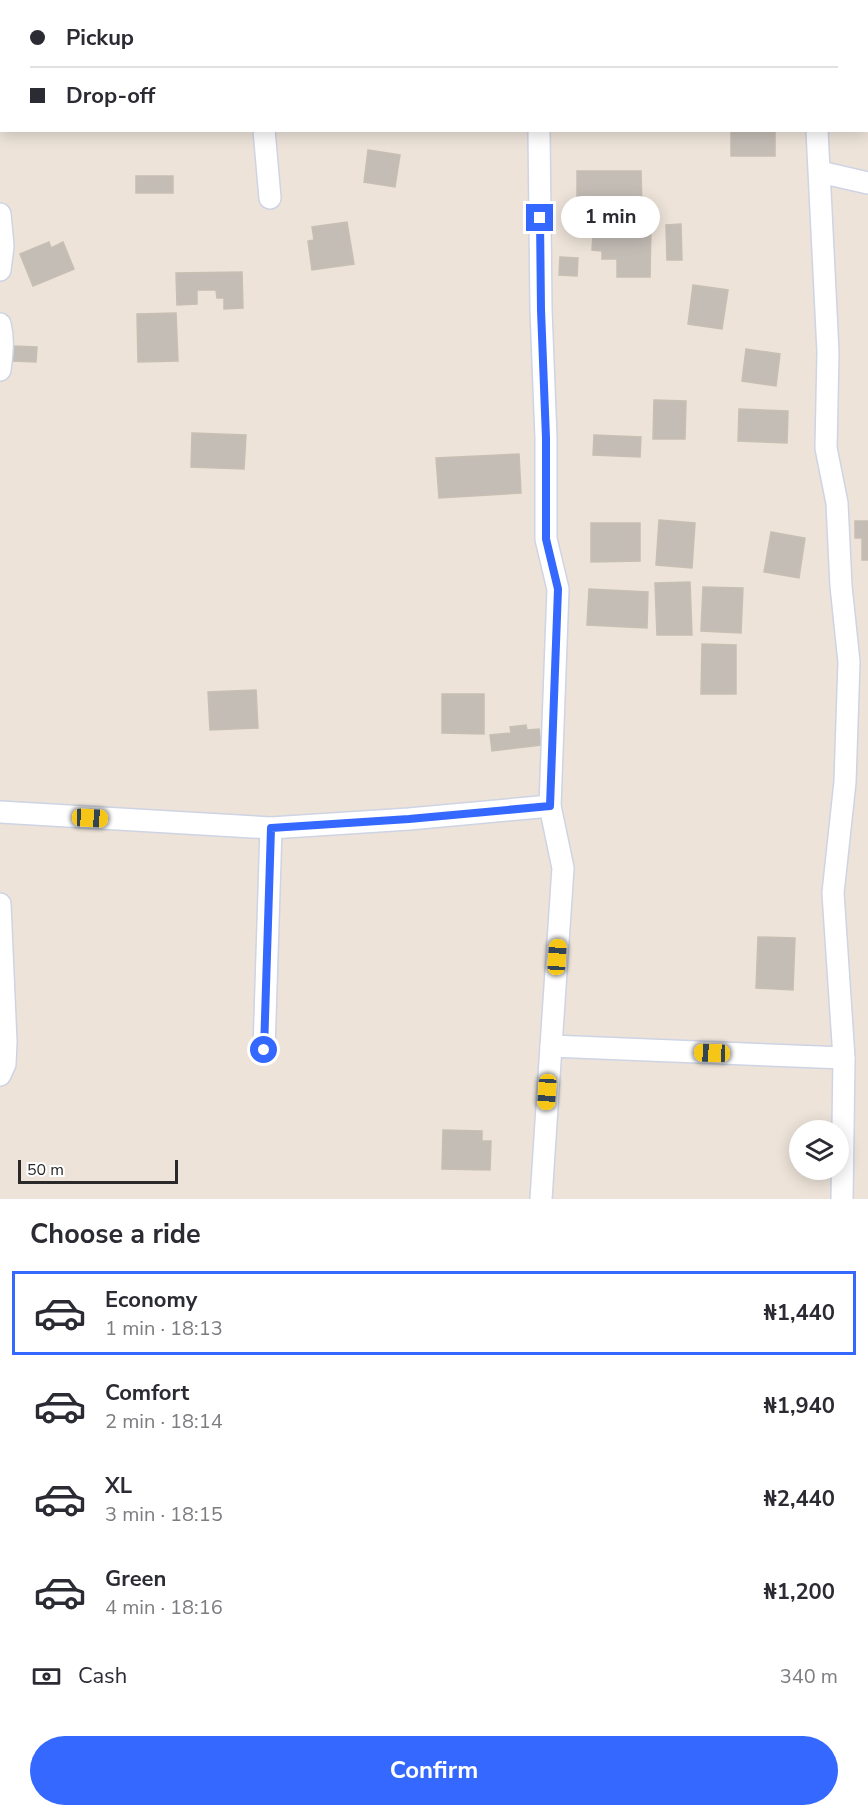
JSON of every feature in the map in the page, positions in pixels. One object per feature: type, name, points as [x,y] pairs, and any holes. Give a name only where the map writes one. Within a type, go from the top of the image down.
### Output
[{"type":"street","points":[[264,132],[270,198]]},
{"type":"street","points":[[538,132],[546,438],[546,539],[558,589],[550,806],[563,868],[541,1199]]},
{"type":"street","points":[[817,132],[828,352],[826,448],[837,503],[841,586],[849,662],[845,782],[833,893],[844,1058],[842,1199]]},
{"type":"street","points":[[820,172],[868,183]]},
{"type":"street","points":[[0,214],[3,246],[0,270]]},
{"type":"street","points":[[0,324],[2,355],[0,370]]},
{"type":"street","points":[[0,812],[271,828],[409,819],[550,806]]},
{"type":"street","points":[[264,1050],[271,828]]},
{"type":"street","points":[[0,904],[6,1042],[5,1064],[0,1075]]},
{"type":"street","points":[[551,1046],[844,1058]]},
{"type":"building","points":[[731,132],[775,132],[775,156],[731,156]]},
{"type":"building","points":[[368,150],[400,155],[395,187],[364,182]]},
{"type":"building","points":[[577,171],[641,171],[642,206],[577,206]]},
{"type":"building","points":[[136,176],[173,176],[173,193],[136,193]]},
{"type":"building","points":[[347,222],[354,264],[312,270],[308,241],[314,240],[312,227]]},
{"type":"building","points":[[681,224],[682,260],[667,260],[666,225]]},
{"type":"building","points":[[602,226],[651,228],[650,277],[617,277],[617,259],[602,259],[602,251],[592,250],[593,235],[602,235]]},
{"type":"building","points":[[49,242],[51,248],[63,242],[74,269],[33,286],[20,254]]},
{"type":"building","points":[[560,257],[578,258],[577,276],[559,275]]},
{"type":"building","points":[[242,272],[243,308],[224,309],[224,298],[217,298],[216,290],[197,290],[197,304],[177,305],[176,273]]},
{"type":"building","points":[[693,285],[728,290],[722,329],[688,324]]},
{"type":"building","points":[[176,313],[178,361],[138,362],[137,314]]},
{"type":"building","points":[[13,346],[37,347],[36,362],[12,361]]},
{"type":"building","points":[[746,349],[780,354],[776,386],[742,381]]},
{"type":"building","points":[[654,400],[686,401],[685,439],[653,439]]},
{"type":"building","points":[[739,409],[788,411],[787,443],[738,441]]},
{"type":"building","points":[[192,433],[246,435],[244,469],[191,467]]},
{"type":"building","points":[[594,435],[641,437],[640,457],[593,455]]},
{"type":"building","points":[[519,454],[521,493],[439,498],[436,458]]},
{"type":"building","points":[[659,520],[695,523],[692,568],[656,565]]},
{"type":"building","points":[[855,521],[868,521],[868,560],[862,560],[862,538],[855,538]]},
{"type":"building","points":[[591,523],[640,523],[640,561],[591,562]]},
{"type":"building","points":[[771,532],[805,538],[799,578],[764,572]]},
{"type":"building","points":[[690,582],[692,635],[657,635],[655,583]]},
{"type":"building","points":[[703,587],[743,588],[741,633],[701,631]]},
{"type":"building","points":[[589,589],[648,592],[647,628],[587,625]]},
{"type":"building","points":[[702,644],[736,645],[736,694],[701,694]]},
{"type":"building","points":[[256,690],[258,728],[210,730],[208,692]]},
{"type":"building","points":[[442,694],[484,694],[484,734],[442,733]]},
{"type":"building","points":[[526,725],[527,730],[539,729],[541,745],[492,751],[490,735],[511,733],[510,727]]},
{"type":"building","points":[[758,937],[795,938],[793,990],[756,988]]},
{"type":"building","points":[[443,1130],[482,1131],[482,1141],[491,1141],[490,1170],[442,1169]]},
{"type":"route","points":[[264,1050],[271,828],[409,819],[550,806],[558,589],[546,539],[546,438],[540,218]]}]
